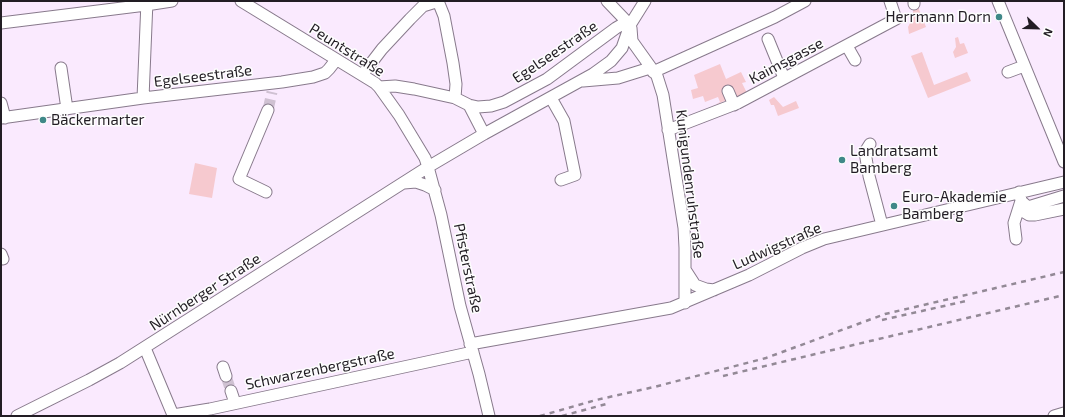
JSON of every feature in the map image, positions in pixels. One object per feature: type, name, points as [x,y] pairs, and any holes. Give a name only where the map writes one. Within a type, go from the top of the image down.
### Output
[{"type":"street","points":[[1,23],[147,3],[172,1]]},
{"type":"street","name":"Peuntstraße","points":[[241,1],[380,87],[425,158],[428,167]]},
{"type":"street","points":[[362,75],[382,49],[410,19],[421,4],[438,1],[444,16],[454,63],[456,84],[455,98]]},
{"type":"street","points":[[607,1],[630,26]]},
{"type":"street","name":"Nürnberger Straße","points":[[17,416],[89,380],[145,348],[428,167],[484,134],[593,74],[617,55],[622,48],[630,26],[645,1]]},
{"type":"street","name":"Nürnberger Straße","points":[[580,81],[618,78],[652,70],[787,11],[806,1]]},
{"type":"street","name":"Kaimsgasse","points":[[668,130],[734,104],[896,19],[890,1]]},
{"type":"street","points":[[998,1],[1064,162]]},
{"type":"street","points":[[143,98],[147,3]]},
{"type":"street","name":"Egelseestraße","points":[[380,87],[395,86],[455,98],[469,105],[478,107],[491,106],[504,102],[547,79],[616,28],[623,24],[630,26]]},
{"type":"street","name":"Kunigundenruhstraße","points":[[630,26],[632,41],[657,76],[660,83],[683,222],[686,271],[685,303]]},
{"type":"street","points":[[768,39],[784,78]]},
{"type":"street","points":[[847,46],[855,60]]},
{"type":"street","name":"Egelseestraße","points":[[3,118],[143,98],[273,88],[321,75],[329,70],[336,60]]},
{"type":"street","points":[[1008,72],[1024,66]]},
{"type":"street","points":[[61,68],[67,109]]},
{"type":"street","points":[[547,79],[564,120],[575,175],[561,180]]},
{"type":"street","points":[[728,91],[734,104]]},
{"type":"street","points":[[1,103],[3,118]]},
{"type":"street","points":[[469,105],[484,134]]},
{"type":"street","points":[[266,192],[239,180],[268,110]]},
{"type":"street","points":[[870,144],[865,152],[869,176],[882,225]]},
{"type":"street","points":[[869,176],[874,164]]},
{"type":"street","name":"Pfisterstraße","points":[[428,167],[435,190],[460,306],[489,416]]},
{"type":"street","points":[[404,183],[416,182],[435,190]]},
{"type":"street","name":"Ludwigstraße","points":[[685,303],[750,275],[812,244],[882,225],[1020,197],[1064,182]]},
{"type":"street","points":[[1020,197],[1028,207],[1064,196]]},
{"type":"street","points":[[1020,197],[1024,212],[1032,216],[1064,209]]},
{"type":"street","points":[[1016,239],[1014,223],[1020,197]]},
{"type":"street","points":[[686,271],[695,285],[714,290]]},
{"type":"street","name":"Schwarzenbergstraße","points":[[145,348],[173,415],[236,403],[471,348],[663,310],[685,303]]},
{"type":"street","points":[[231,391],[236,403]]},
{"type":"street","points":[[1054,416],[1064,413]]},
{"type":"shaded area","points":[[918,7],[926,27],[909,34],[908,27],[913,17],[913,9]]},
{"type":"shaded area","points":[[958,37],[960,44],[964,43],[968,53],[955,58],[953,52],[956,47],[955,38]]},
{"type":"shaded area","points":[[922,52],[934,85],[967,72],[971,81],[928,98],[911,56]]},
{"type":"shaded area","points":[[720,64],[726,79],[741,72],[746,82],[742,83],[748,95],[736,102],[734,97],[715,105],[720,102],[718,97],[705,102],[703,96],[693,99],[691,90],[698,88],[694,75]]},
{"type":"shaded area","points":[[774,97],[783,107],[796,101],[799,108],[778,116],[774,105],[771,105],[769,100]]},
{"type":"shaded area","points":[[195,163],[217,168],[212,198],[189,194]]},
{"type":"tunnel","points":[[268,110],[272,92]]},
{"type":"tunnel","points":[[226,376],[231,391]]},
{"type":"railway","points":[[540,416],[596,400],[654,387],[766,358],[885,314],[1064,272]]},
{"type":"railway","points":[[723,376],[1064,295]]},
{"type":"railway","points":[[882,320],[966,301]]},
{"type":"railway","points":[[562,416],[610,403]]},
{"type":"place","name":"Herrmann Dorn","points":[[999,17]]},
{"type":"place","name":"Bäckermarter","points":[[43,120]]},
{"type":"place","name":"Landratsamt Bamberg","points":[[842,160]]},
{"type":"place","name":"Euro-Akademie Bamberg","points":[[894,206]]}]
